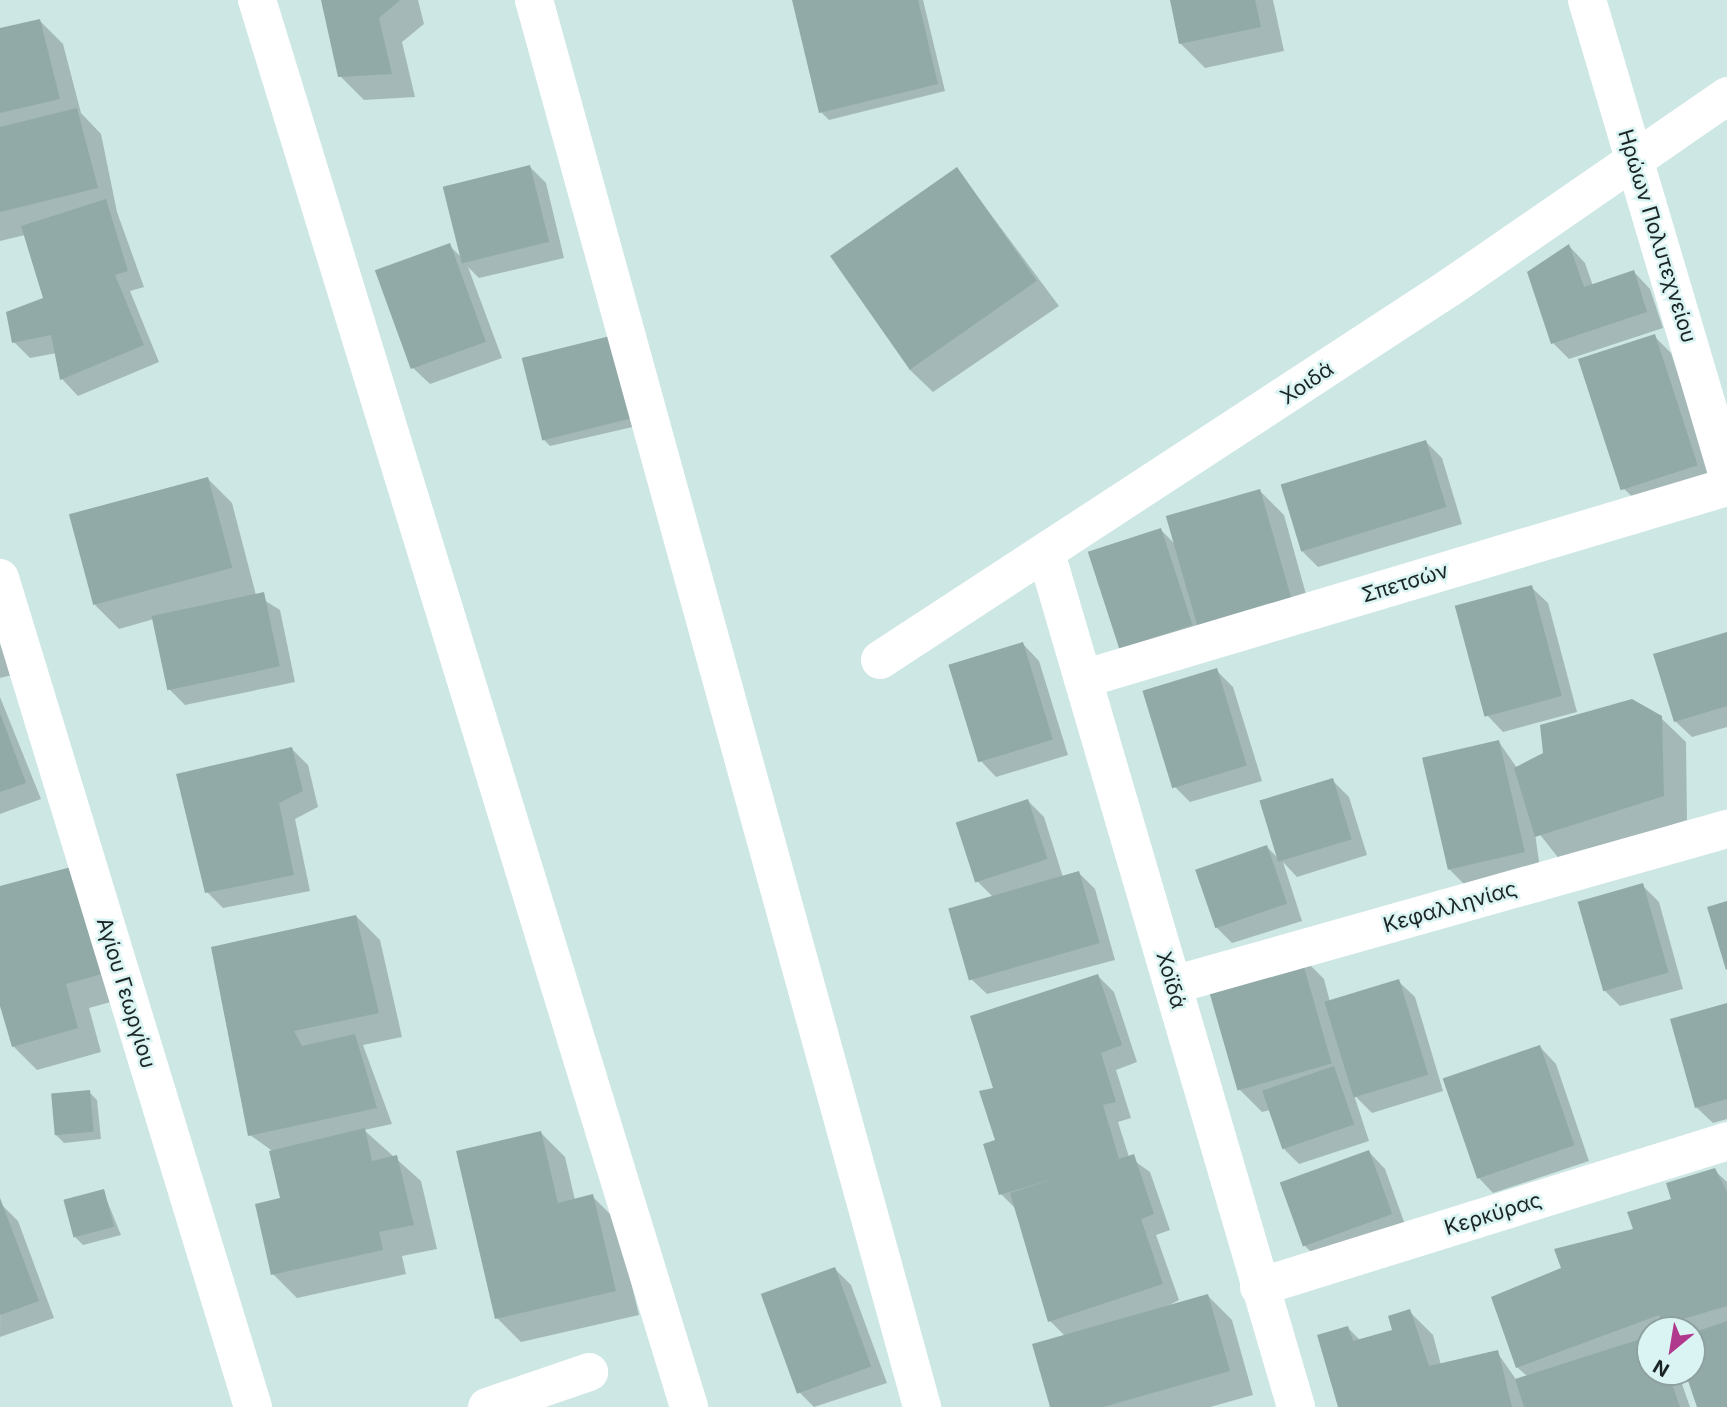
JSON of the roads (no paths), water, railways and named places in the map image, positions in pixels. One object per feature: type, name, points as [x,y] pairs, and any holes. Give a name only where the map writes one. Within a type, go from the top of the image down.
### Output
[{"type":"street","points":[[257,0],[689,1407]]},
{"type":"street","points":[[534,0],[922,1407]]},
{"type":"street","name":"Ηρώων Πολυτεχνείου","points":[[1587,0],[1727,472]]},
{"type":"street","name":"Χοιδά","points":[[880,660],[1449,288],[1633,158],[1727,96]]},
{"type":"street","name":"Σπετσών","points":[[1083,679],[1727,487]]},
{"type":"street","name":"Χοϊδά","points":[[1046,553],[1296,1407]]},
{"type":"street","name":"Αγίου Γεωργίου","points":[[0,579],[253,1407]]},
{"type":"street","name":"Κεφαλληνίας","points":[[1173,985],[1727,829]]},
{"type":"street","name":"Κερκύρας","points":[[1259,1287],[1727,1141]]},
{"type":"street","points":[[487,1407],[589,1372]]}]
